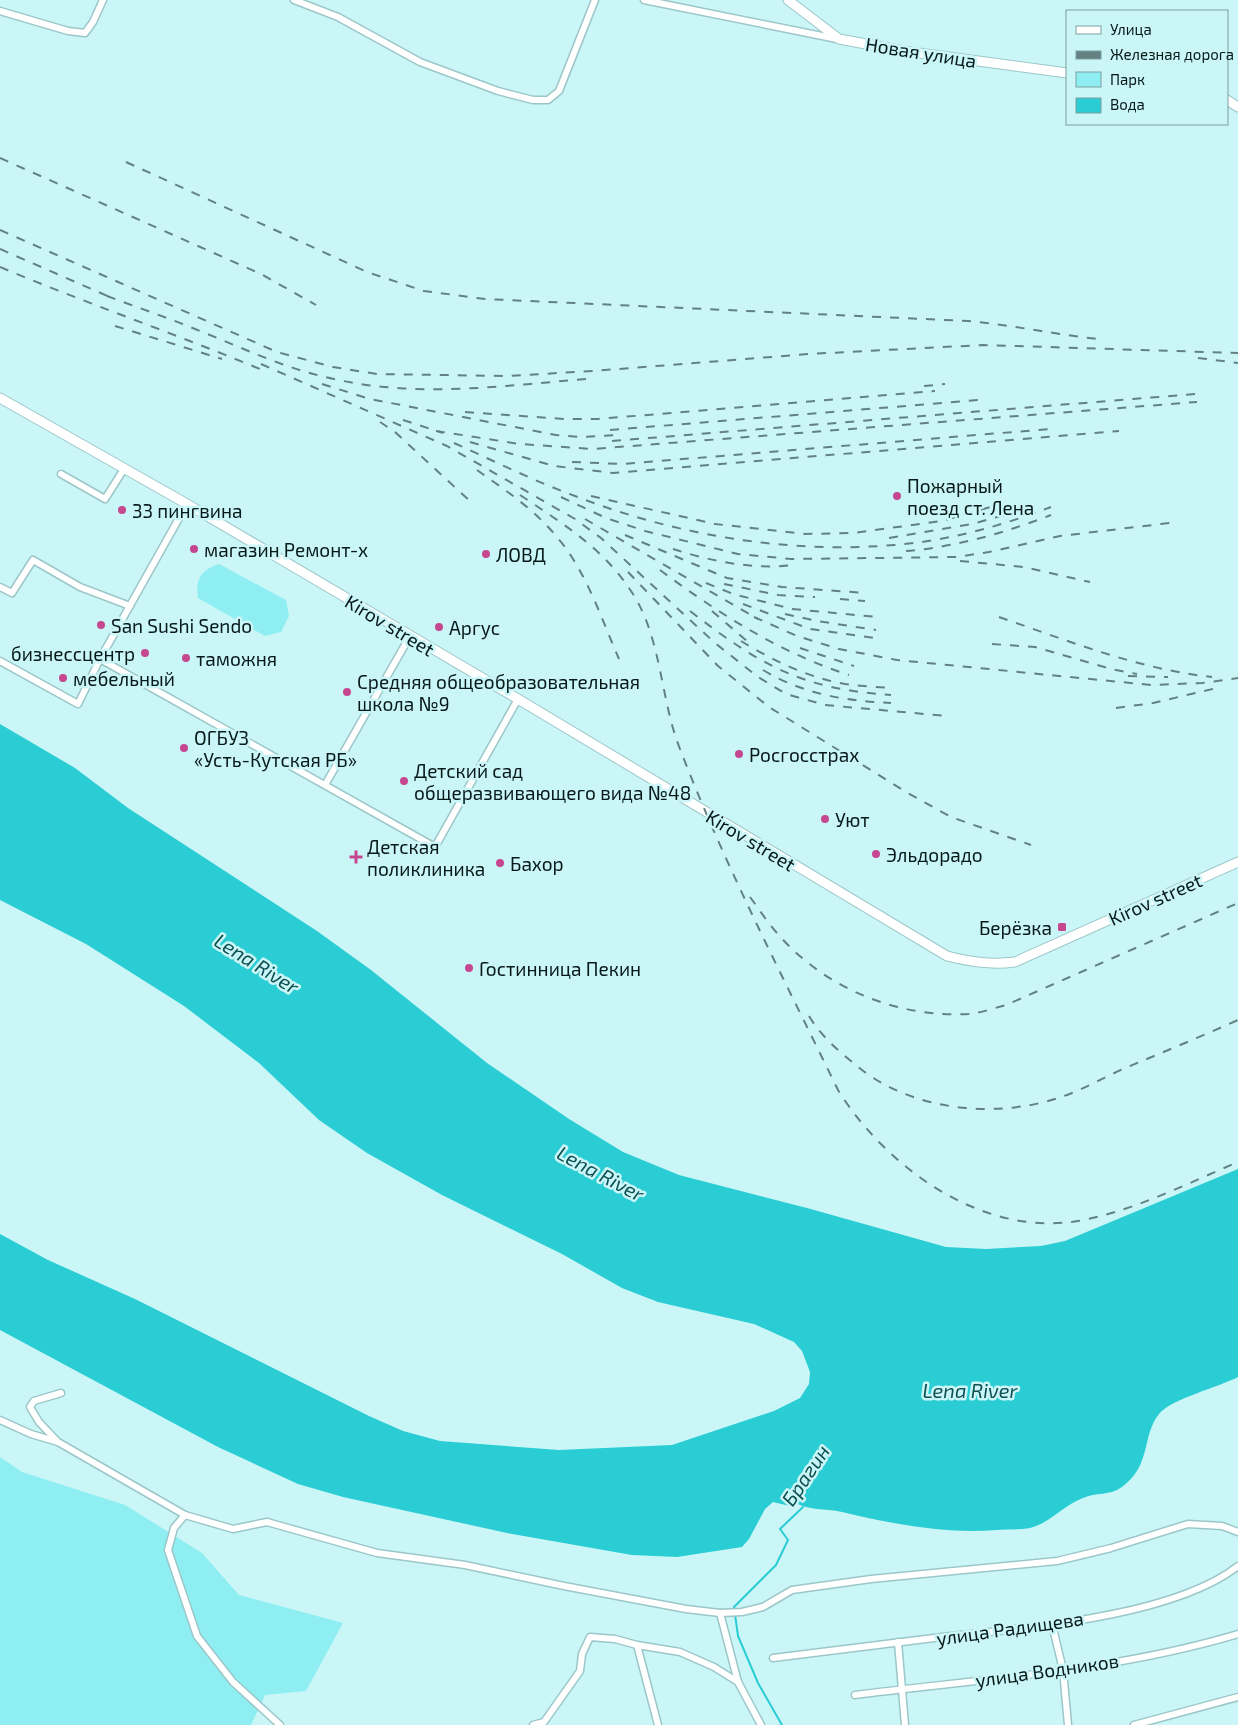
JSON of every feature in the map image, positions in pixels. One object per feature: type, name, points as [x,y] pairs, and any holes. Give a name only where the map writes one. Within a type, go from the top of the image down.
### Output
[{"type":"main road","name":"Новая улица","points":[[788,0],[838,39],[942,56],[1066,73]]},
{"type":"main road","name":"Kirov street","points":[[0,398],[186,504],[518,699],[912,937],[948,956],[971,962],[996,964],[1015,962],[1238,862]]},
{"type":"street","points":[[0,11],[68,31],[85,33],[93,22],[103,0]]},
{"type":"street","points":[[294,0],[338,17],[420,62],[498,91],[533,100],[548,100],[559,91],[595,0]]},
{"type":"street","points":[[644,0],[838,39]]},
{"type":"street","points":[[62,474],[104,500],[124,469]]},
{"type":"street","points":[[0,661],[78,704],[100,659],[186,504]]},
{"type":"street","points":[[0,586],[12,593],[32,560],[80,586],[130,606]]},
{"type":"street","points":[[325,786],[410,636]]},
{"type":"street","points":[[100,659],[435,847],[518,699]]},
{"type":"street","points":[[58,1442],[39,1422],[30,1407],[34,1401],[61,1393]]},
{"type":"street","points":[[0,1420],[31,1434],[58,1442],[185,1515],[232,1529],[267,1522],[376,1553],[465,1565],[686,1609],[723,1613],[742,1612],[763,1607],[792,1590],[870,1579],[1057,1561],[1111,1548],[1188,1524],[1222,1526],[1238,1532]]},
{"type":"street","points":[[185,1515],[174,1528],[168,1550],[197,1636],[233,1682],[280,1725]]},
{"type":"street","name":"улица Радищева","points":[[773,1658],[1052,1624],[1124,1611],[1173,1598],[1198,1589],[1238,1566]]},
{"type":"street","points":[[723,1613],[738,1682],[761,1725]]},
{"type":"street","points":[[1052,1624],[1063,1670],[1068,1725]]},
{"type":"street","name":"улица Водников","points":[[855,1695],[1063,1670],[1187,1649],[1238,1634]]},
{"type":"street","points":[[533,1725],[544,1722],[580,1671],[582,1654],[590,1637],[615,1639],[637,1645],[680,1652],[714,1667],[738,1682]]},
{"type":"street","points":[[898,1642],[906,1725]]},
{"type":"street","points":[[637,1645],[658,1725]]},
{"type":"street","points":[[1134,1725],[1238,1696]]},
{"type":"green space","points":[[219,564],[286,600],[289,616],[281,632],[265,636],[198,598],[197,586],[201,576],[208,569]]},
{"type":"green space","points":[[0,1457],[22,1472],[125,1505],[202,1553],[239,1595],[343,1623],[306,1691],[265,1695],[251,1725],[0,1725]]},
{"type":"water","name":"Lena River","points":[[0,724],[75,768],[128,808],[317,931],[371,970],[487,1063],[569,1119],[623,1152],[679,1175],[946,1247],[986,1249],[1041,1246],[1065,1241],[1238,1169],[1238,1377],[1184,1398],[1159,1414],[1153,1423],[1138,1470],[1122,1487],[1113,1492],[1093,1495],[1076,1501],[1037,1526],[1017,1529],[957,1531],[899,1524],[836,1511],[811,1508],[794,1502],[790,1506],[773,1502],[765,1509],[749,1539],[742,1547],[677,1557],[632,1555],[507,1533],[343,1497],[298,1484],[218,1447],[0,1330],[0,1234],[48,1260],[135,1299],[369,1416],[403,1431],[440,1441],[559,1450],[672,1445],[774,1411],[800,1398],[809,1384],[810,1372],[802,1351],[794,1342],[754,1324],[658,1302],[622,1288],[562,1254],[442,1195],[367,1153],[319,1120],[259,1063],[184,1006],[86,944],[0,900]]},
{"type":"waterway","name":"Брагин","points":[[782,1725],[758,1683],[738,1636],[734,1607],[776,1565],[788,1540],[780,1529],[803,1507]]},
{"type":"railway","points":[[0,158],[261,274],[316,305]]},
{"type":"railway","points":[[126,162],[367,272],[424,291],[485,299],[968,321],[1097,339]]},
{"type":"railway","points":[[0,230],[277,352],[333,367],[377,374],[507,376],[809,354],[983,345],[1238,353]]},
{"type":"railway","points":[[0,249],[112,298]]},
{"type":"railway","points":[[0,267],[267,372]]},
{"type":"railway","points":[[107,296],[298,370],[365,385],[397,388],[460,389],[586,379]]},
{"type":"railway","points":[[115,326],[222,359]]},
{"type":"railway","points":[[1198,358],[1238,363]]},
{"type":"railway","points":[[261,364],[447,446],[575,519],[601,538],[715,643],[758,677],[786,694],[825,705],[947,716]]},
{"type":"railway","points":[[322,384],[370,399],[556,435],[580,437],[619,435]]},
{"type":"railway","points":[[924,386],[945,384]]},
{"type":"railway","points":[[465,412],[564,419],[598,419],[935,391]]},
{"type":"railway","points":[[612,441],[1195,394]]},
{"type":"railway","points":[[610,430],[979,400]]},
{"type":"railway","points":[[436,431],[520,444],[593,449],[1197,402]]},
{"type":"railway","points":[[403,420],[443,433]]},
{"type":"railway","points":[[380,422],[395,432],[472,503]]},
{"type":"railway","points":[[572,462],[623,464],[1050,429]]},
{"type":"railway","points":[[470,442],[554,466],[613,473],[1119,431]]},
{"type":"railway","points":[[454,443],[544,484],[613,510],[692,531],[772,544],[854,547],[914,543],[974,532],[1051,507]]},
{"type":"railway","points":[[477,470],[529,509],[567,549],[592,595],[619,659]]},
{"type":"railway","points":[[520,495],[566,526],[595,549],[631,591],[649,628],[673,730],[716,836],[755,921],[838,1090],[858,1118],[882,1145],[909,1170],[940,1190],[972,1207],[1006,1218],[1042,1223],[1078,1221],[1119,1211],[1160,1196],[1238,1162]]},
{"type":"railway","points":[[591,496],[715,524],[805,534],[853,533],[942,521],[994,506]]},
{"type":"railway","points":[[561,497],[606,518],[645,531],[738,554],[791,559],[957,557],[1060,536],[1178,522]]},
{"type":"railway","points":[[889,538],[972,524],[1008,514]]},
{"type":"railway","points":[[906,551],[980,538],[1016,528],[1051,515]]},
{"type":"railway","points":[[585,519],[758,619]]},
{"type":"railway","points":[[625,535],[727,578],[782,587],[866,593]]},
{"type":"railway","points":[[673,549],[732,563],[763,566],[793,565]]},
{"type":"railway","points":[[960,561],[1024,567],[1090,582]]},
{"type":"railway","points":[[660,570],[750,630],[823,666],[849,675]]},
{"type":"railway","points":[[628,572],[718,666],[769,707],[906,792],[951,817],[1031,845]]},
{"type":"railway","points":[[706,583],[733,594],[792,609],[877,617]]},
{"type":"railway","points":[[724,584],[778,595],[815,597]]},
{"type":"railway","points":[[840,599],[865,601]]},
{"type":"railway","points":[[743,604],[810,629],[875,638]]},
{"type":"railway","points":[[690,611],[738,646],[783,671],[831,687],[891,695]]},
{"type":"railway","points":[[712,611],[748,642]]},
{"type":"railway","points":[[785,614],[876,630]]},
{"type":"railway","points":[[754,617],[797,636],[839,649],[897,660],[1151,685],[1202,683],[1238,678]]},
{"type":"railway","points":[[999,617],[1131,661],[1157,668],[1212,677]]},
{"type":"railway","points":[[741,641],[765,655],[804,673],[845,684],[892,688]]},
{"type":"railway","points":[[992,644],[1035,647],[1111,669],[1137,674]]},
{"type":"railway","points":[[800,648],[854,666]]},
{"type":"railway","points":[[763,670],[793,685],[825,695],[891,703]]},
{"type":"railway","points":[[1128,676],[1168,677]]},
{"type":"railway","points":[[1116,708],[1153,703],[1221,687]]},
{"type":"railway","points":[[750,897],[773,929],[796,952],[839,984],[889,1005],[915,1011],[942,1014],[969,1014],[1006,1005],[1238,903]]},
{"type":"railway","points":[[809,1016],[826,1039],[840,1052],[862,1070],[884,1084],[908,1095],[933,1103],[986,1109],[1013,1108],[1064,1096],[1238,1020]]},
{"type":"place","name":"Пожарный поезд ст. Лена","points":[[897,496]]},
{"type":"place","name":"33 пингвина","points":[[122,510]]},
{"type":"place","name":"магазин Ремонт-х","points":[[194,549]]},
{"type":"place","name":"ЛОВД","points":[[486,554]]},
{"type":"place","name":"San Sushi Sendo","points":[[101,625]]},
{"type":"place","name":"Аргус","points":[[439,627]]},
{"type":"place","name":"бизнессцентр","points":[[145,653]]},
{"type":"place","name":"таможня","points":[[186,658]]},
{"type":"place","name":"мебельный","points":[[63,678]]},
{"type":"place","name":"Средняя общеобразовательная школа №9","points":[[347,692]]},
{"type":"place","name":"ОГБУЗ «Усть-Кутская РБ»","points":[[184,748]]},
{"type":"place","name":"Росгосстрах","points":[[739,754]]},
{"type":"place","name":"Детский сад общеразвивающего вида №48","points":[[404,781]]},
{"type":"place","name":"Уют","points":[[825,819]]},
{"type":"place","name":"Эльдорадо","points":[[876,854]]},
{"type":"place","name":"Детская поликлиника","points":[[356,857]]},
{"type":"place","name":"Бахор","points":[[500,863]]},
{"type":"place","name":"Берёзка","points":[[1062,927]]},
{"type":"place","name":"Гостинница Пекин","points":[[469,968]]}]
